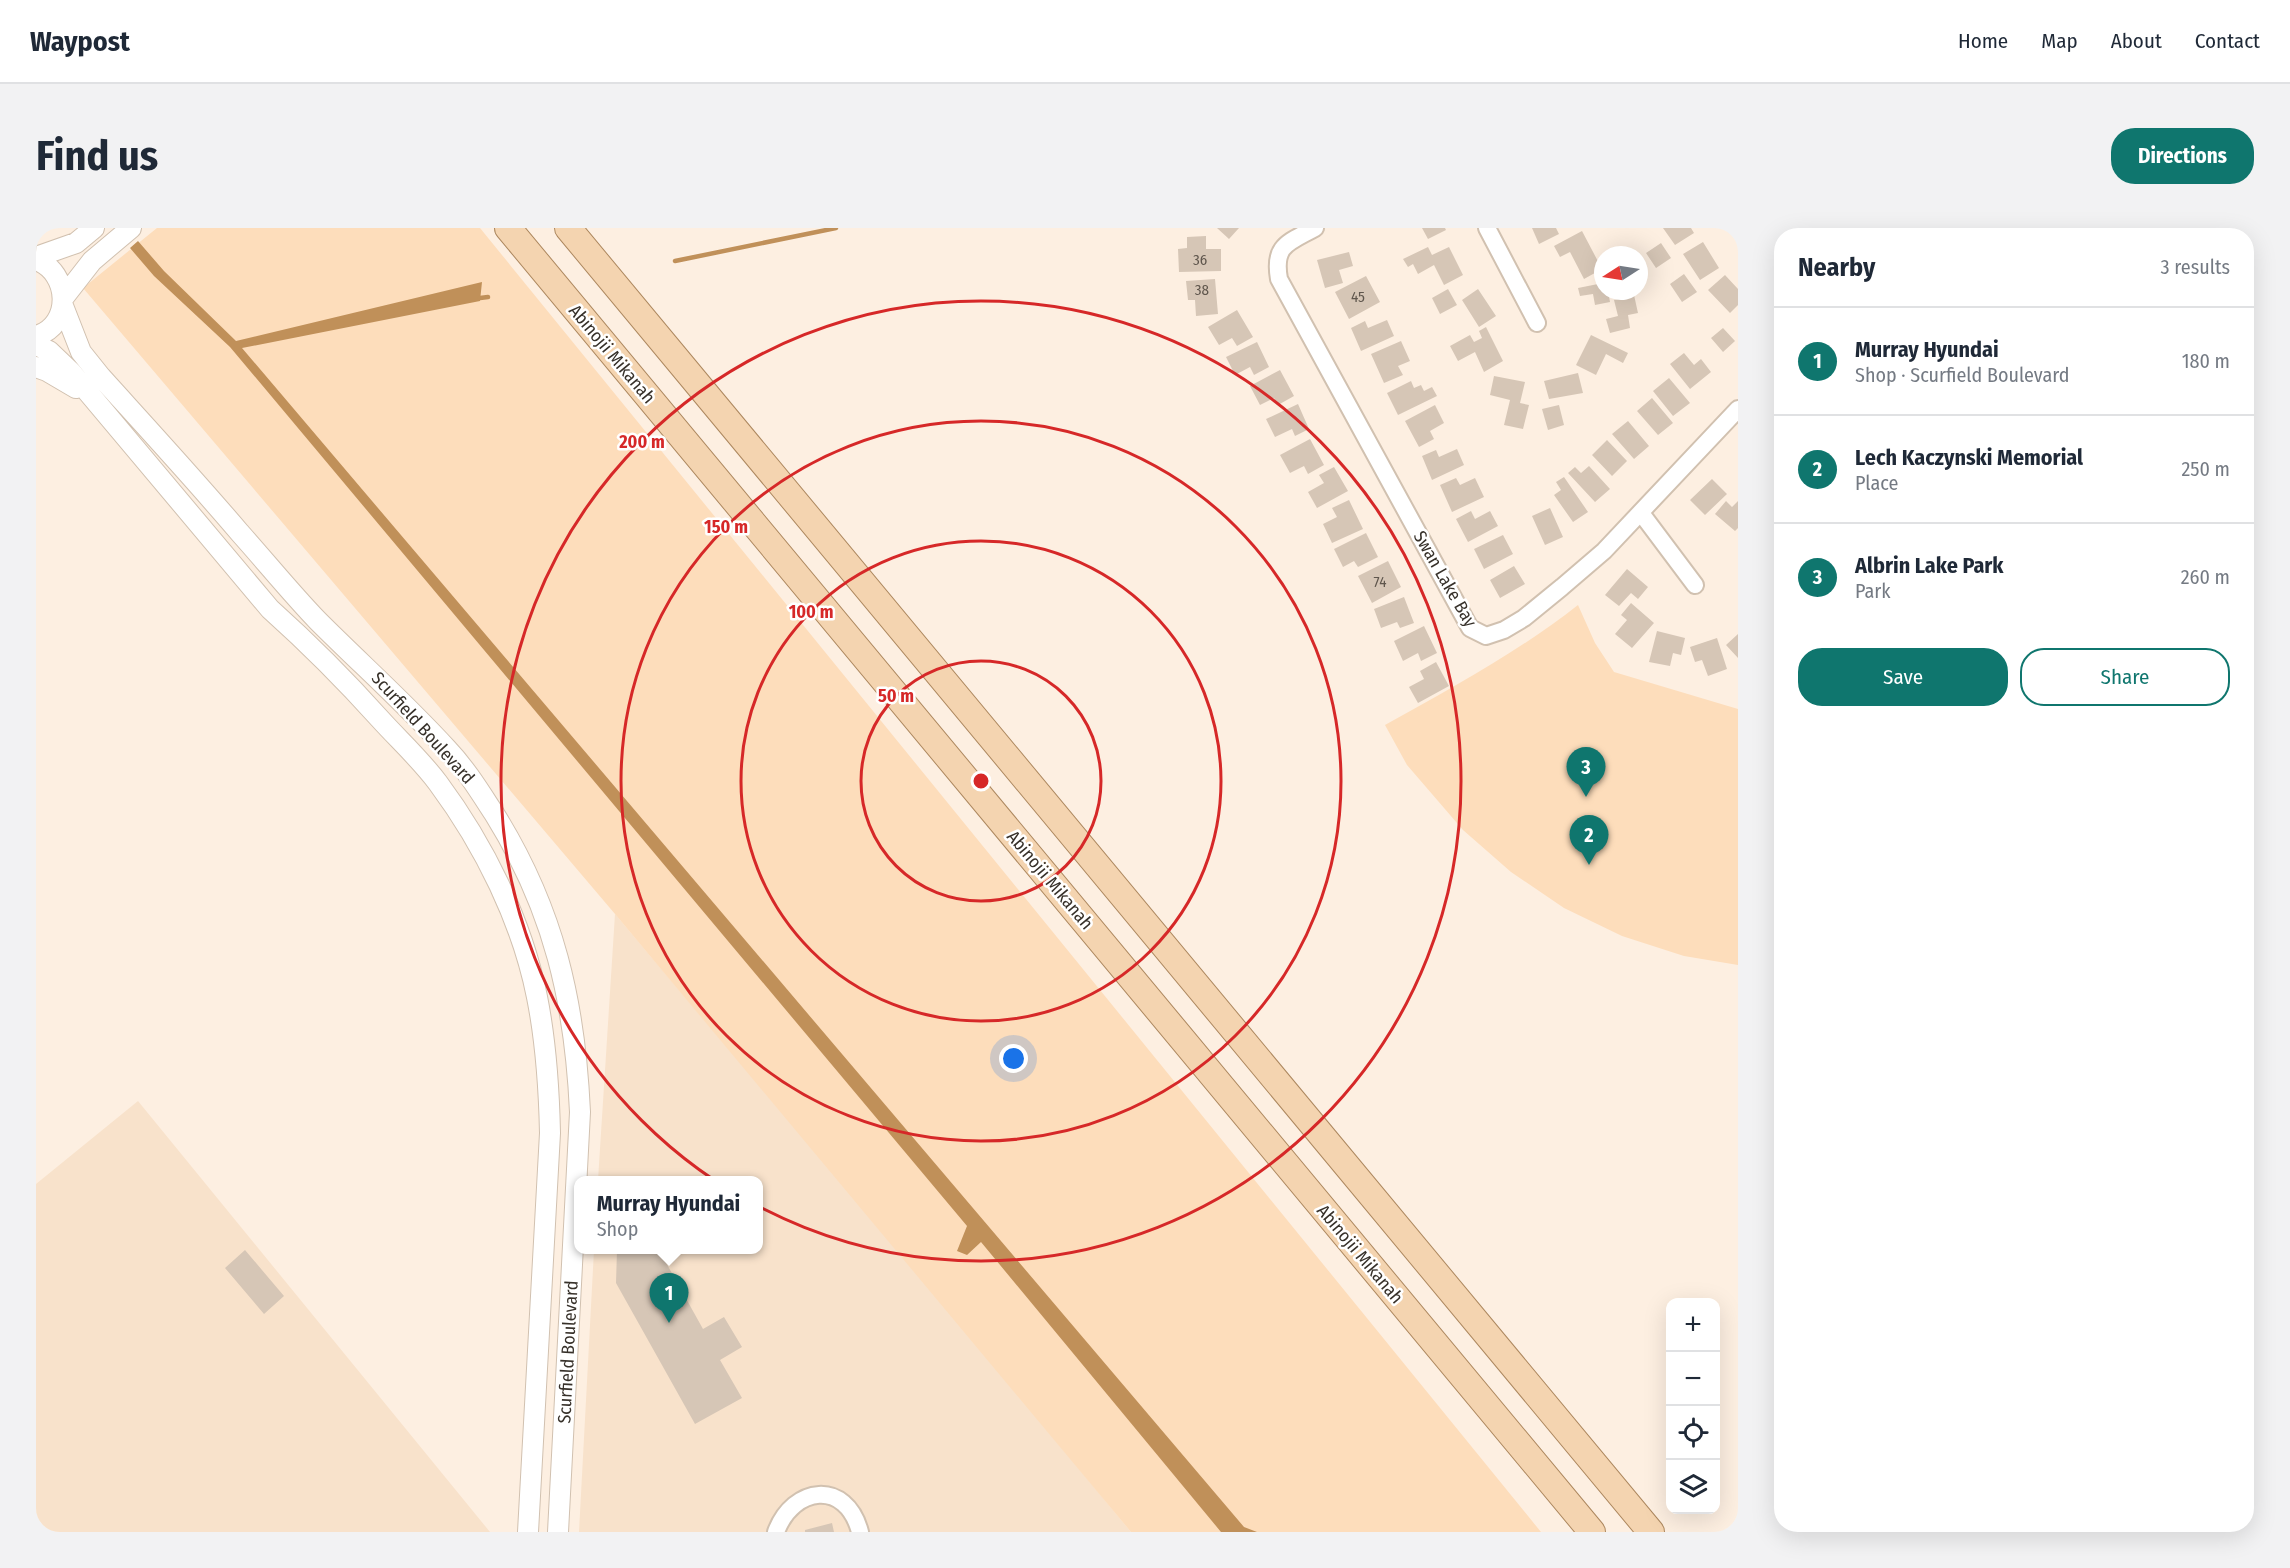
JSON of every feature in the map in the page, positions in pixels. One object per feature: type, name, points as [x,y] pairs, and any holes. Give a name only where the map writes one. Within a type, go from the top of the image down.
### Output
[{"type":"main road","name":"Abinojii Mikanah","points":[[508,228],[1591,1532]]},
{"type":"main road","points":[[568,228],[1651,1532]]},
{"type":"main road","points":[[1627,1503],[1673,1532]]},
{"type":"street","points":[[36,258],[76,243],[94,228]]},
{"type":"street","points":[[36,336],[51,327],[59,317],[63,301],[92,261],[131,228]]},
{"type":"street","name":"Swan Lake Bay","points":[[1315,228],[1288,243],[1279,251],[1276,262],[1280,279],[1470,628],[1486,636],[1504,630],[1524,618],[1604,551],[1738,409]]},
{"type":"street","points":[[1487,228],[1537,323]]},
{"type":"street","name":"Scurfield Boulevard","points":[[36,258],[53,270],[60,281],[63,301],[81,352],[101,377],[318,621],[375,675],[448,750],[472,780],[505,833],[542,906],[565,986],[578,1068],[580,1112],[577,1176]]},
{"type":"street","name":"Scurfield Boulevard","points":[[36,345],[49,351],[92,396],[270,609],[300,635],[356,692],[436,781],[480,847],[515,922],[537,995],[549,1076],[550,1133],[528,1532]]},
{"type":"street","points":[[36,367],[92,396]]},
{"type":"street","points":[[1641,513],[1695,585]]},
{"type":"street","name":"Scurfield Boulevard","points":[[558,1532],[574,1227]]},
{"type":"street","points":[[776,1532],[782,1517],[791,1507],[801,1500],[826,1496],[842,1500],[850,1507],[856,1517],[860,1532]]},
{"type":"shaded area","points":[[157,228],[480,228],[1541,1532],[1131,1532],[615,914],[83,288]]},
{"type":"shaded area","points":[[138,241],[164,271],[236,341],[482,282],[480,301],[242,348],[1244,1527],[1257,1532],[1221,1532],[981,1242],[967,1255],[957,1251],[967,1226],[230,347],[154,276],[130,248]]},
{"type":"shaded area","points":[[1578,605],[1595,643],[1614,672],[1738,709],[1738,965],[1684,956],[1622,936],[1564,908],[1511,872],[1463,830],[1407,765],[1385,725],[1508,654]]},
{"type":"shaded area","points":[[615,914],[1131,1532],[579,1532],[594,1254],[763,1254],[763,1176],[598,1176]]},
{"type":"shaded area","points":[[138,1101],[490,1532],[36,1532],[36,1184]]},
{"type":"building","points":[[1217,228],[1239,228],[1229,239]]},
{"type":"building","points":[[1422,228],[1445,228],[1446,230],[1428,239]]},
{"type":"building","points":[[1532,228],[1556,228],[1559,234],[1539,244]]},
{"type":"building","points":[[1663,228],[1691,228],[1694,233],[1675,245]]},
{"type":"building","points":[[1582,231],[1594,254],[1594,273],[1584,279],[1570,252],[1560,257],[1554,246]]},
{"type":"building","points":[[1206,236],[1206,249],[1221,249],[1221,271],[1179,272],[1178,249],[1187,248],[1187,237]]},
{"type":"building","points":[[1703,242],[1719,268],[1700,280],[1683,254]]},
{"type":"building","points":[[1661,243],[1671,258],[1656,268],[1648,256],[1648,252]]},
{"type":"building","points":[[1428,247],[1432,255],[1449,247],[1463,275],[1444,285],[1434,265],[1418,274],[1413,264],[1408,267],[1403,259]]},
{"type":"building","points":[[1349,252],[1353,266],[1339,270],[1343,283],[1325,288],[1317,260]]},
{"type":"building","points":[[1684,274],[1697,292],[1682,302],[1670,284]]},
{"type":"building","points":[[1725,275],[1738,289],[1738,305],[1730,313],[1708,290]]},
{"type":"building","points":[[1366,276],[1380,302],[1349,319],[1335,292]]},
{"type":"building","points":[[1215,279],[1218,314],[1196,316],[1195,300],[1188,300],[1186,281]]},
{"type":"building","points":[[1594,285],[1594,300],[1593,294],[1580,296],[1578,288]]},
{"type":"building","points":[[1448,289],[1457,305],[1440,314],[1432,298]]},
{"type":"building","points":[[1478,289],[1496,316],[1479,327],[1462,300]]},
{"type":"building","points":[[1594,300],[1610,300],[1610,302],[1595,305]]},
{"type":"building","points":[[1614,300],[1635,300],[1638,313],[1628,315],[1630,328],[1610,333],[1606,319],[1618,316]]},
{"type":"building","points":[[1237,310],[1253,337],[1237,346],[1232,338],[1219,345],[1208,327]]},
{"type":"building","points":[[1387,320],[1394,336],[1361,351],[1351,328],[1365,321],[1368,328]]},
{"type":"building","points":[[1486,327],[1503,361],[1484,372],[1475,352],[1458,361],[1450,346],[1470,335],[1474,342],[1482,338],[1479,331]]},
{"type":"building","points":[[1723,328],[1735,341],[1723,352],[1711,338]]},
{"type":"building","points":[[1591,335],[1628,353],[1623,363],[1606,354],[1596,375],[1576,365]]},
{"type":"building","points":[[1401,341],[1410,361],[1398,366],[1403,375],[1384,383],[1371,354]]},
{"type":"building","points":[[1257,342],[1269,367],[1254,375],[1250,367],[1235,375],[1226,357]]},
{"type":"building","points":[[1684,353],[1694,365],[1701,359],[1711,372],[1690,389],[1670,364]]},
{"type":"building","points":[[1280,370],[1294,396],[1278,405],[1274,398],[1260,405],[1250,386]]},
{"type":"building","points":[[1578,373],[1583,393],[1549,399],[1544,381]]},
{"type":"building","points":[[1494,376],[1525,382],[1520,403],[1529,405],[1523,429],[1504,425],[1510,400],[1490,395]]},
{"type":"building","points":[[1669,378],[1690,403],[1673,416],[1653,391]]},
{"type":"building","points":[[1411,381],[1414,388],[1421,385],[1424,391],[1432,387],[1437,396],[1398,415],[1387,393]]},
{"type":"building","points":[[1652,398],[1673,423],[1658,435],[1637,411]]},
{"type":"building","points":[[1298,404],[1309,429],[1295,436],[1292,429],[1275,437],[1266,419]]},
{"type":"building","points":[[1435,405],[1444,423],[1430,431],[1434,439],[1419,447],[1405,421]]},
{"type":"building","points":[[1559,405],[1564,425],[1548,430],[1542,409]]},
{"type":"building","points":[[1628,421],[1649,446],[1634,459],[1612,434]]},
{"type":"building","points":[[1310,439],[1324,465],[1308,474],[1304,466],[1290,473],[1280,455]]},
{"type":"building","points":[[1607,440],[1627,461],[1612,476],[1592,455]]},
{"type":"building","points":[[1457,449],[1464,465],[1432,480],[1422,456],[1436,450],[1439,457]]},
{"type":"building","points":[[1589,466],[1610,489],[1595,502],[1568,473],[1575,467],[1581,473]]},
{"type":"building","points":[[1334,467],[1348,491],[1317,508],[1308,492],[1324,483],[1319,475]]},
{"type":"building","points":[[1564,477],[1588,512],[1573,522],[1554,495],[1561,490],[1556,482]]},
{"type":"building","points":[[1456,478],[1460,485],[1475,478],[1484,497],[1452,512],[1440,485]]},
{"type":"building","points":[[1712,479],[1727,494],[1705,515],[1690,500]]},
{"type":"building","points":[[1349,500],[1363,529],[1332,543],[1323,524],[1337,517],[1332,508]]},
{"type":"building","points":[[1726,501],[1732,507],[1738,501],[1738,528],[1735,531],[1715,514]]},
{"type":"building","points":[[1550,508],[1563,537],[1545,545],[1532,516]]},
{"type":"building","points":[[1471,511],[1475,519],[1490,511],[1498,526],[1468,542],[1456,519]]},
{"type":"building","points":[[1366,533],[1378,557],[1358,567],[1354,561],[1343,567],[1334,549]]},
{"type":"building","points":[[1503,535],[1513,554],[1484,569],[1474,549]]},
{"type":"building","points":[[1388,561],[1401,587],[1372,603],[1358,576]]},
{"type":"building","points":[[1514,566],[1525,584],[1500,598],[1490,580]]},
{"type":"building","points":[[1627,569],[1648,587],[1638,599],[1631,593],[1619,606],[1605,595]]},
{"type":"building","points":[[1404,597],[1414,623],[1400,628],[1397,622],[1381,628],[1374,609]]},
{"type":"building","points":[[1631,603],[1654,623],[1632,648],[1615,634],[1627,620],[1621,615]]},
{"type":"building","points":[[1424,626],[1437,653],[1421,661],[1418,653],[1403,661],[1394,641]]},
{"type":"building","points":[[1657,631],[1685,638],[1681,655],[1673,653],[1670,666],[1649,662]]},
{"type":"building","points":[[1738,634],[1738,658],[1726,645]]},
{"type":"building","points":[[1717,638],[1727,669],[1708,676],[1702,660],[1695,662],[1690,647]]},
{"type":"building","points":[[1436,662],[1449,686],[1418,703],[1409,687],[1424,679],[1420,671]]},
{"type":"building","points":[[245,1250],[284,1296],[264,1314],[225,1268]]},
{"type":"building","points":[[617,1254],[661,1254],[703,1329],[724,1317],[742,1347],[720,1360],[742,1398],[695,1424],[616,1283]]},
{"type":"building","points":[[832,1523],[834,1532],[805,1532],[805,1530]]},
{"type":"waterway","points":[[675,261],[836,228]]},
{"type":"waterway","points":[[480,298],[488,297]]},
{"type":"place","name":"Albrin Lake Park","points":[[1586,797]]},
{"type":"place","name":"Lech Kaczynski Memorial","points":[[1589,865]]},
{"type":"place","name":"Murray Hyundai","points":[[669,1323]]}]
